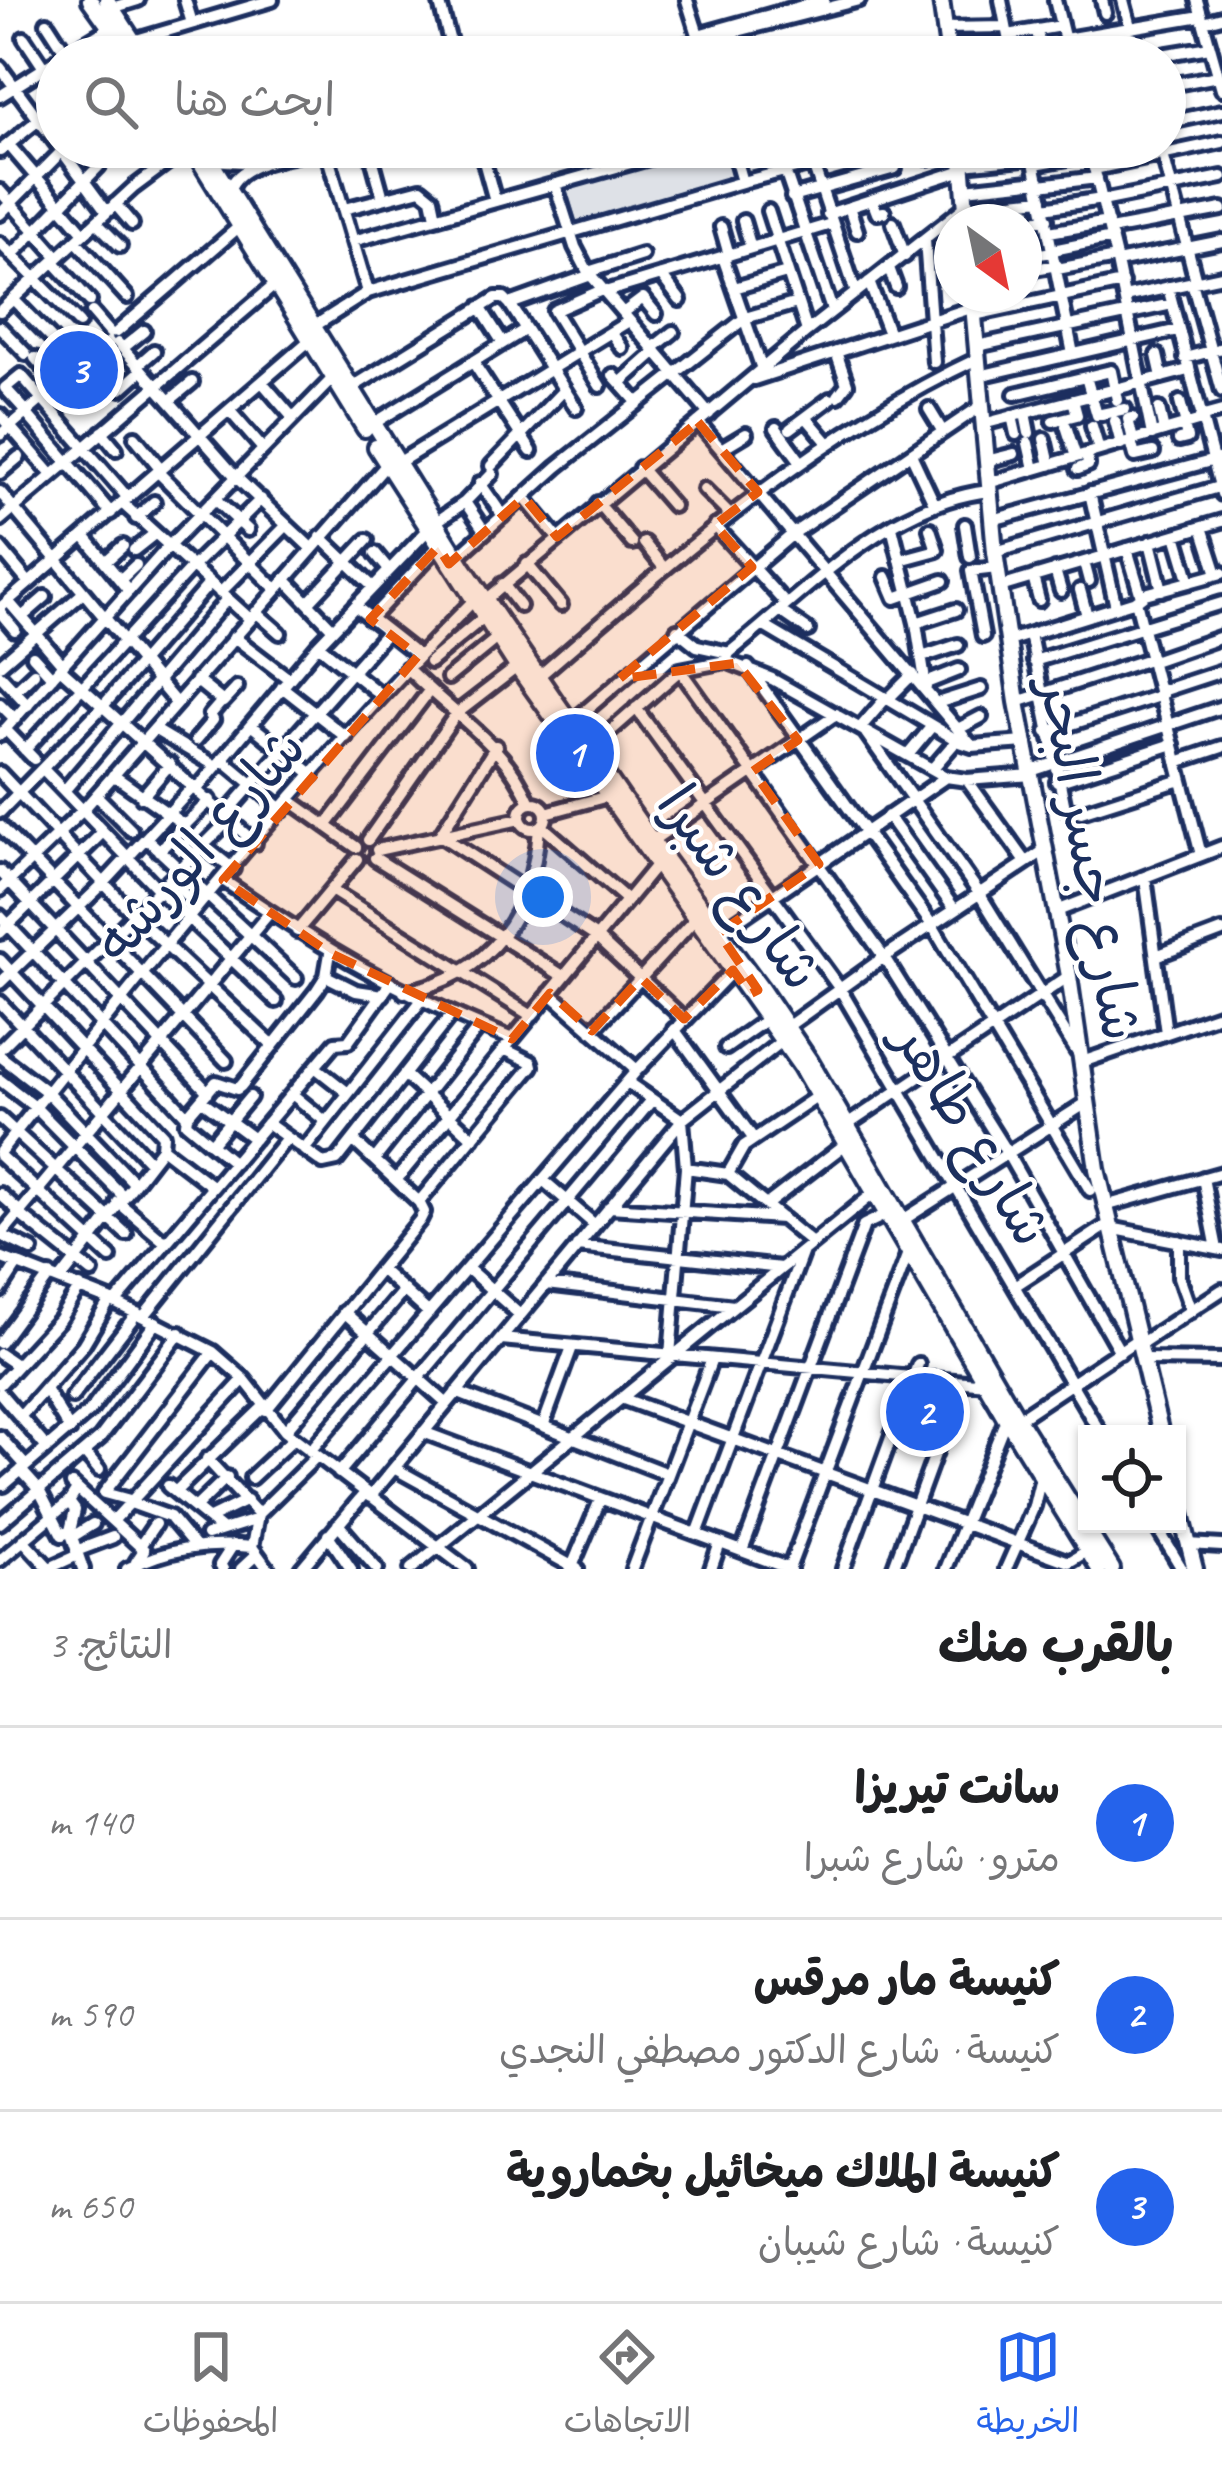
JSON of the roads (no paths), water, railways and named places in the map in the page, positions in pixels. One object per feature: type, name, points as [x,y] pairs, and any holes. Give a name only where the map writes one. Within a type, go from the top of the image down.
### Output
[{"type":"main road","points":[[90,0],[119,36]]},
{"type":"main road","points":[[941,0],[946,36]]},
{"type":"main road","points":[[110,4],[125,36]]},
{"type":"main road","name":"شارع شبرا","points":[[204,168],[351,388],[380,444]]},
{"type":"main road","name":"شارع شبرا","points":[[217,168],[333,378],[479,601],[538,677],[608,796],[733,970],[755,991]]},
{"type":"main road","points":[[963,168],[966,204]]},
{"type":"main road","name":"شارع جسر البحر","points":[[974,312],[995,554],[1017,702],[1069,976],[1105,1207],[1159,1425]]},
{"type":"main road","name":"شارع شبرا","points":[[432,526],[438,547],[459,567]]},
{"type":"main road","name":"شارع شبرا","points":[[479,601],[484,617],[517,667],[588,751],[719,933],[768,1014],[848,1125],[1041,1477],[1099,1569]]},
{"type":"main road","name":"شارع شبرا","points":[[785,1034],[988,1384],[1078,1510]]},
{"type":"main road","name":"شارع شبرا","points":[[1092,1533],[1112,1569]]},
{"type":"main road","points":[[1185,1533],[1195,1569]]},
{"type":"street","points":[[110,4],[138,0]]},
{"type":"street","points":[[185,0],[192,23]]},
{"type":"street","points":[[166,36],[192,23],[269,0]]},
{"type":"street","points":[[439,0],[448,36]]},
{"type":"street","points":[[688,0],[697,36]]},
{"type":"street","points":[[711,36],[824,0]]},
{"type":"street","points":[[714,36],[859,0]]},
{"type":"street","points":[[1000,0],[1008,36]]},
{"type":"street","points":[[1055,0],[1064,36]]},
{"type":"street","points":[[1123,0],[1132,36]]},
{"type":"street","points":[[1186,85],[1220,83],[1197,0]]},
{"type":"street","points":[[1022,36],[1037,30],[1063,33],[1222,17]]},
{"type":"street","points":[[46,23],[52,36]]},
{"type":"street","points":[[96,36],[111,27]]},
{"type":"street","points":[[945,28],[984,36]]},
{"type":"street","points":[[1037,30],[1038,36]]},
{"type":"street","points":[[24,38],[36,56]]},
{"type":"street","points":[[1186,50],[1210,46]]},
{"type":"street","points":[[0,67],[36,115]]},
{"type":"street","points":[[0,96],[36,73]]},
{"type":"street","points":[[1186,119],[1222,112]]},
{"type":"street","points":[[36,120],[4,148],[26,181],[60,206],[127,297]]},
{"type":"street","points":[[1186,147],[1222,142]]},
{"type":"street","points":[[0,214],[42,168]]},
{"type":"street","points":[[73,168],[82,183],[132,224]]},
{"type":"street","points":[[12,255],[97,168]]},
{"type":"street","points":[[0,311],[111,208],[163,168]]},
{"type":"street","points":[[230,189],[233,180],[253,168]]},
{"type":"street","points":[[332,168],[368,292]]},
{"type":"street","points":[[375,168],[383,198]]},
{"type":"street","points":[[486,168],[495,201]]},
{"type":"street","points":[[353,241],[613,168]]},
{"type":"street","points":[[738,168],[742,182]]},
{"type":"street","points":[[2,605],[262,382],[311,334],[368,292],[797,168]]},
{"type":"street","points":[[814,168],[856,293]]},
{"type":"street","points":[[793,196],[896,168]]},
{"type":"street","points":[[600,386],[554,313],[557,308],[804,232],[942,168]]},
{"type":"street","points":[[1036,168],[1073,354]]},
{"type":"street","points":[[1094,168],[1131,341],[1166,436]]},
{"type":"street","points":[[1042,206],[1110,168]]},
{"type":"street","points":[[1167,168],[1216,350],[1222,391]]},
{"type":"street","points":[[785,171],[832,310]]},
{"type":"street","points":[[1044,204],[1102,200],[1222,177]]},
{"type":"street","points":[[846,182],[857,231]]},
{"type":"street","points":[[555,184],[570,233],[590,274],[674,372],[722,449],[926,687],[957,735]]},
{"type":"street","points":[[344,209],[426,190],[436,217]]},
{"type":"street","points":[[0,191],[155,386],[236,477],[311,548]]},
{"type":"street","points":[[872,200],[877,212],[888,210],[887,195]]},
{"type":"street","points":[[1044,204],[1110,230]]},
{"type":"street","points":[[1042,264],[1110,230],[1222,209]]},
{"type":"street","points":[[767,212],[807,331]]},
{"type":"street","points":[[742,220],[751,248]]},
{"type":"street","points":[[96,222],[120,247]]},
{"type":"street","points":[[893,223],[905,256]]},
{"type":"street","points":[[5,431],[116,339],[241,225]]},
{"type":"street","points":[[721,227],[734,288],[762,370]]},
{"type":"street","name":"شارع الورشه","points":[[0,1154],[122,998],[407,668],[424,659],[479,601],[598,502],[832,310],[934,233]]},
{"type":"street","points":[[925,240],[934,362]]},
{"type":"street","points":[[1042,258],[1117,260],[1222,242]]},
{"type":"street","points":[[0,243],[79,323]]},
{"type":"street","points":[[510,304],[642,255]]},
{"type":"street","points":[[890,268],[896,287]]},
{"type":"street","points":[[734,288],[788,273]]},
{"type":"street","points":[[661,275],[680,300]]},
{"type":"street","points":[[1124,297],[1221,280]]},
{"type":"street","points":[[869,282],[889,334]]},
{"type":"street","points":[[0,520],[277,283]]},
{"type":"street","points":[[1042,298],[1122,283]]},
{"type":"street","points":[[1005,622],[983,632],[971,571],[995,554],[1221,489],[1217,459],[1201,418],[1168,287]]},
{"type":"street","points":[[351,388],[500,297],[510,304],[576,409]]},
{"type":"street","points":[[5,886],[176,711],[196,680],[311,548],[393,464],[611,332],[644,298],[656,314]]},
{"type":"street","points":[[13,299],[55,342]]},
{"type":"street","points":[[459,567],[485,532],[674,372],[745,318],[797,303]]},
{"type":"street","points":[[538,677],[729,514],[903,396],[977,353],[1068,326],[1172,304]]},
{"type":"street","points":[[94,310],[110,308]]},
{"type":"street","points":[[480,308],[503,343]]},
{"type":"street","points":[[748,381],[954,312]]},
{"type":"street","points":[[0,327],[58,385]]},
{"type":"street","points":[[373,424],[526,329]]},
{"type":"street","points":[[979,376],[1178,330]]},
{"type":"street","points":[[116,339],[144,331]]},
{"type":"street","points":[[611,332],[622,348]]},
{"type":"street","points":[[637,402],[617,379],[673,332]]},
{"type":"street","points":[[1095,421],[1123,404],[1143,382],[1216,350]]},
{"type":"street","points":[[121,389],[154,351]]},
{"type":"street","points":[[790,429],[847,384],[836,352]]},
{"type":"street","points":[[1156,355],[1168,393]]},
{"type":"street","points":[[473,362],[531,451]]},
{"type":"street","points":[[1043,467],[1024,437],[1021,393],[1109,371],[1128,419],[1128,442]]},
{"type":"street","points":[[0,372],[10,383]]},
{"type":"street","points":[[111,513],[5,388],[10,383],[22,376],[152,535],[224,596],[280,633]]},
{"type":"street","points":[[1078,460],[1095,421],[1085,377]]},
{"type":"street","points":[[124,586],[333,378]]},
{"type":"street","points":[[169,401],[192,382]]},
{"type":"street","points":[[262,382],[293,418]]},
{"type":"street","points":[[1053,421],[1077,415],[1064,382]]},
{"type":"street","points":[[1143,382],[1151,395]]},
{"type":"street","points":[[1041,388],[1046,407]]},
{"type":"street","points":[[0,983],[196,787],[318,645],[432,526],[465,502],[564,390]]},
{"type":"street","points":[[982,424],[1091,396],[1123,404]]},
{"type":"street","points":[[1180,402],[1185,425]]},
{"type":"street","points":[[545,756],[602,697],[794,533],[981,406]]},
{"type":"street","points":[[929,409],[943,432]]},
{"type":"street","points":[[1159,409],[1166,436]]},
{"type":"street","points":[[230,410],[263,449]]},
{"type":"street","points":[[588,751],[680,670],[728,657],[826,573],[934,503],[1128,442],[1166,436],[1222,411]]},
{"type":"street","points":[[0,415],[5,431],[52,475]]},
{"type":"street","points":[[806,417],[828,443]]},
{"type":"street","points":[[1115,421],[1135,456],[1153,452]]},
{"type":"street","points":[[1066,426],[1078,460]]},
{"type":"street","points":[[776,428],[801,462]]},
{"type":"street","points":[[102,432],[116,449]]},
{"type":"street","points":[[722,449],[746,434]]},
{"type":"street","points":[[135,437],[222,538],[249,564],[308,603],[333,629]]},
{"type":"street","points":[[1043,439],[1047,481]]},
{"type":"street","points":[[911,454],[934,503]]},
{"type":"street","points":[[986,461],[1014,454]]},
{"type":"street","points":[[0,473],[19,457]]},
{"type":"street","points":[[992,520],[1217,459]]},
{"type":"street","points":[[640,468],[673,506]]},
{"type":"street","points":[[480,483],[503,516]]},
{"type":"street","points":[[704,489],[729,514]]},
{"type":"street","points":[[0,492],[158,681],[176,711]]},
{"type":"street","points":[[1090,493],[1116,607]]},
{"type":"street","points":[[958,496],[969,550],[995,554]]},
{"type":"street","points":[[524,497],[557,538]]},
{"type":"street","points":[[215,499],[244,525]]},
{"type":"street","points":[[0,812],[19,794],[34,760],[82,687],[191,568],[222,538],[244,525],[261,500]]},
{"type":"street","points":[[136,518],[154,502]]},
{"type":"street","points":[[465,502],[485,532]]},
{"type":"street","points":[[598,502],[664,568]]},
{"type":"street","points":[[1000,587],[1222,521]]},
{"type":"street","points":[[64,791],[249,564],[287,525]]},
{"type":"street","points":[[715,526],[808,630]]},
{"type":"street","points":[[892,527],[926,687]]},
{"type":"street","points":[[1008,641],[1219,573],[1202,527]]},
{"type":"street","points":[[900,560],[937,550],[930,529]]},
{"type":"street","points":[[105,562],[152,535]]},
{"type":"street","points":[[1176,535],[1190,582]]},
{"type":"street","points":[[84,536],[124,586]]},
{"type":"street","points":[[321,537],[373,587]]},
{"type":"street","points":[[398,538],[409,549]]},
{"type":"street","points":[[308,603],[367,540]]},
{"type":"street","points":[[1150,542],[1162,590]]},
{"type":"street","points":[[370,620],[438,547]]},
{"type":"street","points":[[0,548],[29,583]]},
{"type":"street","points":[[1127,549],[1202,855]]},
{"type":"street","points":[[375,553],[389,570]]},
{"type":"street","points":[[1084,562],[1087,616]]},
{"type":"street","points":[[527,564],[561,605]]},
{"type":"street","points":[[7,728],[104,619],[136,565]]},
{"type":"street","points":[[1055,570],[1061,591]]},
{"type":"street","points":[[1034,577],[1039,600]]},
{"type":"street","points":[[886,578],[893,597],[943,581]]},
{"type":"street","points":[[34,760],[103,706],[209,584]]},
{"type":"street","points":[[503,584],[520,606]]},
{"type":"street","points":[[0,665],[83,593]]},
{"type":"street","points":[[22,617],[45,597]]},
{"type":"street","points":[[1034,662],[1222,603]]},
{"type":"street","points":[[2,605],[22,617],[58,670]]},
{"type":"street","points":[[2,605],[15,630]]},
{"type":"street","points":[[355,606],[424,659],[484,617]]},
{"type":"street","points":[[916,623],[956,610]]},
{"type":"street","points":[[764,626],[972,746],[1025,742]]},
{"type":"street","points":[[677,630],[697,646],[748,667],[946,777],[968,780],[1032,773],[1222,706]]},
{"type":"street","points":[[134,1183],[1,1048],[204,846],[386,633]]},
{"type":"street","points":[[1030,634],[1061,803],[1070,812],[1181,780]]},
{"type":"street","points":[[234,637],[314,715],[346,737]]},
{"type":"street","points":[[1017,702],[1222,637]]},
{"type":"street","points":[[448,678],[497,638]]},
{"type":"street","points":[[318,645],[382,696]]},
{"type":"street","points":[[922,657],[958,645]]},
{"type":"street","points":[[33,656],[82,687],[255,843]]},
{"type":"street","points":[[296,931],[367,851],[456,714],[517,667]]},
{"type":"street","points":[[748,667],[932,925],[1090,1190]]},
{"type":"street","points":[[407,668],[496,746],[516,772],[530,803]]},
{"type":"street","points":[[680,670],[884,957],[1007,1153],[1120,1352]]},
{"type":"street","points":[[926,687],[959,670]]},
{"type":"street","points":[[1048,732],[1222,671]]},
{"type":"street","points":[[15,691],[34,673]]},
{"type":"street","points":[[862,728],[913,674]]},
{"type":"street","points":[[0,675],[28,705]]},
{"type":"street","points":[[196,680],[222,700]]},
{"type":"street","points":[[123,683],[141,701]]},
{"type":"street","points":[[196,740],[213,720],[209,716],[237,687]]},
{"type":"street","points":[[937,703],[981,688]]},
{"type":"street","points":[[326,826],[429,691]]},
{"type":"street","points":[[602,697],[624,718]]},
{"type":"street","points":[[0,704],[7,728],[34,760],[189,920],[276,1001]]},
{"type":"street","name":"شارع طاهر","points":[[636,708],[839,989],[1096,1425]]},
{"type":"street","points":[[652,842],[836,714]]},
{"type":"street","points":[[932,769],[949,758],[957,735],[981,717]]},
{"type":"street","points":[[251,725],[313,775]]},
{"type":"street","points":[[908,755],[932,726]]},
{"type":"street","points":[[862,728],[979,893],[1082,1061],[1222,1014]]},
{"type":"street","points":[[154,729],[326,826],[563,976]]},
{"type":"street","points":[[1058,782],[1173,744]]},
{"type":"street","points":[[440,835],[496,746]]},
{"type":"street","points":[[1177,762],[1222,746]]},
{"type":"street","points":[[142,797],[170,764]]},
{"type":"street","points":[[0,772],[135,916],[273,1046]]},
{"type":"street","points":[[113,776],[183,824]]},
{"type":"street","points":[[719,933],[946,777]]},
{"type":"street","points":[[968,780],[1026,862]]},
{"type":"street","points":[[96,795],[130,830]]},
{"type":"street","points":[[520,819],[528,828],[608,796]]},
{"type":"street","points":[[159,851],[210,800]]},
{"type":"street","points":[[520,819],[522,809],[530,803]]},
{"type":"street","points":[[326,976],[356,991],[404,992],[462,972],[502,938],[528,893],[542,822],[542,806],[530,803]]},
{"type":"street","points":[[888,815],[955,910]]},
{"type":"street","points":[[367,851],[520,819]]},
{"type":"street","points":[[542,822],[626,899]]},
{"type":"street","points":[[0,826],[226,1061]]},
{"type":"street","points":[[103,832],[3,924],[187,1116]]},
{"type":"street","points":[[440,835],[595,936],[683,1018]]},
{"type":"street","points":[[146,838],[296,978]]},
{"type":"street","points":[[204,846],[232,869]]},
{"type":"street","points":[[1057,911],[1222,847]]},
{"type":"street","points":[[301,1569],[394,1468],[682,1120],[839,989],[1045,850]]},
{"type":"street","points":[[397,1180],[657,864]]},
{"type":"street","points":[[0,871],[5,886],[31,903],[162,1040],[205,1096],[254,1139]]},
{"type":"street","points":[[1145,877],[1166,1033]]},
{"type":"street","points":[[223,880],[386,990]]},
{"type":"street","points":[[331,890],[532,1016]]},
{"type":"street","points":[[32,1250],[1,1233],[269,912]]},
{"type":"street","points":[[592,1031],[695,919]]},
{"type":"street","points":[[1156,956],[1222,931]]},
{"type":"street","points":[[248,1187],[186,1123],[187,1116],[222,1082],[239,1088],[326,976],[330,953]]},
{"type":"street","points":[[0,960],[164,1135],[162,1148],[0,1343]]},
{"type":"street","points":[[207,1534],[256,1517],[626,1082],[733,970]]},
{"type":"street","points":[[848,1125],[1069,976]]},
{"type":"street","points":[[348,1042],[386,990]]},
{"type":"street","points":[[404,992],[480,1026],[532,1064],[419,1202]]},
{"type":"street","points":[[550,993],[637,1070]]},
{"type":"street","points":[[304,1150],[421,1001]]},
{"type":"street","points":[[0,1002],[150,1162]]},
{"type":"street","points":[[726,1048],[768,1014]]},
{"type":"street","points":[[267,1124],[328,1164],[337,1160],[451,1015]]},
{"type":"street","points":[[375,1159],[480,1026]]},
{"type":"street","points":[[674,1029],[753,1138]]},
{"type":"street","points":[[20,1417],[83,1345],[112,1302],[335,1043],[348,1042],[374,1060]]},
{"type":"street","points":[[315,1067],[348,1093]]},
{"type":"street","points":[[405,1075],[472,1138]]},
{"type":"street","points":[[0,1080],[35,1107],[166,1243]]},
{"type":"street","points":[[626,1082],[682,1120]]},
{"type":"street","points":[[292,1094],[326,1121]]},
{"type":"street","points":[[728,1174],[736,1155],[753,1138],[818,1096]]},
{"type":"street","points":[[211,1144],[250,1097]]},
{"type":"street","points":[[339,1473],[652,1100]]},
{"type":"street","points":[[903,1220],[1088,1102]]},
{"type":"street","points":[[0,1118],[126,1234]]},
{"type":"street","points":[[670,1355],[686,1168],[682,1120]]},
{"type":"street","points":[[5,1487],[91,1410],[146,1317],[287,1138]]},
{"type":"street","points":[[221,1529],[172,1488],[264,1408],[424,1212],[353,1140]]},
{"type":"street","points":[[766,1205],[847,1143]]},
{"type":"street","points":[[162,1148],[213,1187]]},
{"type":"street","points":[[0,1154],[110,1257]]},
{"type":"street","points":[[686,1168],[728,1174],[808,1247]]},
{"type":"street","points":[[1105,1207],[1222,1173]]},
{"type":"street","points":[[1016,1285],[1110,1226],[1219,1249],[1203,1178]]},
{"type":"street","points":[[543,1180],[595,1226]]},
{"type":"street","points":[[411,1569],[874,1193]]},
{"type":"street","points":[[0,1194],[92,1273]]},
{"type":"street","points":[[610,1207],[782,1219]]},
{"type":"street","points":[[852,1211],[866,1223]]},
{"type":"street","points":[[742,1551],[866,1223],[886,1214]]},
{"type":"street","points":[[187,1218],[209,1235]]},
{"type":"street","points":[[1178,1241],[1179,1277],[1191,1311]]},
{"type":"street","points":[[577,1246],[782,1268]]},
{"type":"street","points":[[697,1534],[808,1247]]},
{"type":"street","points":[[423,1432],[742,1551],[765,1564],[789,1569],[908,1253]]},
{"type":"street","points":[[0,1257],[80,1287],[213,1352],[244,1379],[290,1434],[467,1569]]},
{"type":"street","points":[[150,1261],[174,1280]]},
{"type":"street","points":[[0,1291],[18,1263]]},
{"type":"street","points":[[467,1268],[520,1315]]},
{"type":"street","points":[[380,1269],[429,1312]]},
{"type":"street","points":[[547,1284],[734,1306]]},
{"type":"street","points":[[47,1448],[20,1417],[1,1384],[58,1320],[80,1287]]},
{"type":"street","points":[[251,1478],[404,1290]]},
{"type":"street","points":[[1141,1348],[1222,1290]]},
{"type":"street","points":[[344,1312],[447,1404]]},
{"type":"street","points":[[72,1396],[146,1317]]},
{"type":"street","points":[[0,1522],[84,1452],[124,1411],[180,1333]]},
{"type":"street","points":[[501,1339],[813,1368],[915,1371],[988,1384]]},
{"type":"street","points":[[544,1426],[572,1347]]},
{"type":"street","points":[[946,1569],[1012,1419],[1120,1352],[1141,1348],[1222,1360]]},
{"type":"street","points":[[195,1547],[170,1517],[104,1493],[197,1384],[213,1352]]},
{"type":"street","points":[[0,1354],[16,1366]]},
{"type":"street","points":[[632,1569],[712,1359]]},
{"type":"street","points":[[843,1569],[915,1371]]},
{"type":"street","points":[[115,1520],[244,1379]]},
{"type":"street","points":[[893,1569],[962,1383]]},
{"type":"street","points":[[45,1389],[70,1430]]},
{"type":"street","points":[[456,1392],[667,1474]]},
{"type":"street","points":[[621,1398],[964,1522],[1067,1566],[1087,1551]]},
{"type":"street","points":[[0,1437],[39,1490],[62,1536],[93,1524]]},
{"type":"street","points":[[84,1452],[98,1470]]},
{"type":"street","points":[[208,1459],[256,1517],[255,1551],[242,1568]]},
{"type":"street","points":[[394,1468],[574,1568],[600,1500]]},
{"type":"street","points":[[197,1506],[226,1477]]},
{"type":"street","points":[[1006,1569],[1041,1477]]},
{"type":"street","points":[[7,1569],[0,1561],[72,1492]]},
{"type":"street","points":[[72,1492],[132,1532],[145,1552],[131,1567]]},
{"type":"street","points":[[72,1492],[71,1534],[83,1569]]},
{"type":"street","points":[[210,1518],[247,1501]]},
{"type":"street","points":[[140,1546],[154,1524]]},
{"type":"street","points":[[328,1535],[353,1569],[373,1564],[338,1524]]},
{"type":"street","points":[[1161,1533],[1183,1569]]},
{"type":"street","points":[[23,1540],[53,1567],[113,1537]]},
{"type":"street","points":[[711,1569],[720,1543]]},
{"type":"street","points":[[1188,1544],[1222,1546]]},
{"type":"street","points":[[223,1569],[220,1565],[233,1545]]},
{"type":"street","points":[[131,1567],[195,1547],[233,1545],[255,1551],[268,1569]]},
{"type":"street","points":[[165,1555],[176,1569]]},
{"type":"street","points":[[312,1555],[323,1569]]},
{"type":"place","name":"كنيسة الملاك ميخائيل بخماروية","points":[[79,370]]},
{"type":"place","name":"سانت تيريزا","points":[[575,753]]},
{"type":"place","name":"كنيسة مار مرقس","points":[[925,1412]]}]
